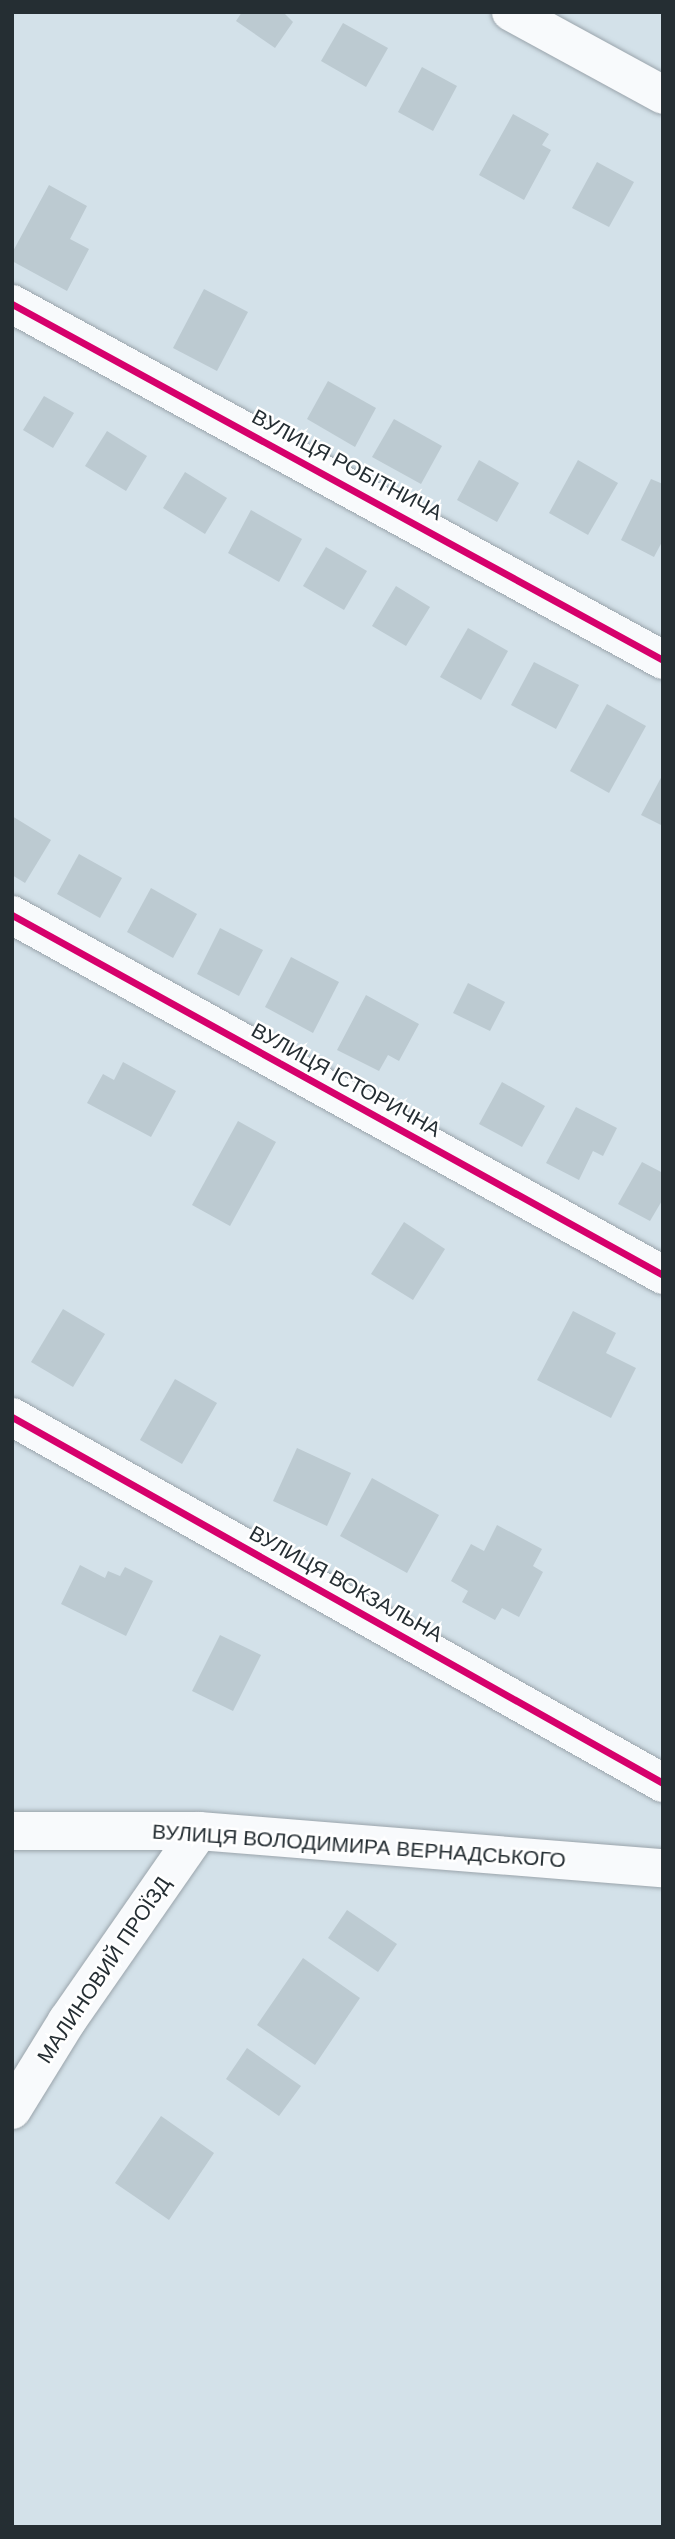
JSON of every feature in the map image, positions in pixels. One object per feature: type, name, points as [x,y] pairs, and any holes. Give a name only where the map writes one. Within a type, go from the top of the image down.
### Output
[{"type":"street","points":[[511,12],[663,95]]},
{"type":"street","name":"ВУЛИЦЯ РОБІТНИЧА","points":[[12,304],[663,660]]},
{"type":"street","name":"ВУЛИЦЯ ІСТОРИЧНА","points":[[12,915],[663,1275]]},
{"type":"street","name":"ВУЛИЦЯ ВОКЗАЛЬНА","points":[[12,1417],[663,1783]]},
{"type":"street","name":"ВУЛИЦЯ ВОЛОДИМИРА ВЕРНАДСЬКОГО","points":[[12,1831],[199,1831],[663,1868]]},
{"type":"street","name":"МАЛИНОВИЙ ПРОЇЗД","points":[[12,2110],[66,2021],[199,1831]]},
{"type":"building","points":[[242,12],[283,12],[293,22],[275,48],[236,21]]},
{"type":"building","points":[[343,23],[388,48],[366,87],[321,61]]},
{"type":"building","points":[[422,67],[457,86],[433,131],[398,112]]},
{"type":"building","points":[[513,114],[549,134],[542,145],[551,150],[524,200],[479,175]]},
{"type":"building","points":[[597,162],[634,182],[609,227],[572,208]]},
{"type":"building","points":[[49,185],[87,206],[70,239],[89,249],[67,291],[12,261],[12,253]]},
{"type":"building","points":[[204,289],[248,312],[217,371],[173,348]]},
{"type":"building","points":[[328,381],[376,408],[355,447],[307,419]]},
{"type":"building","points":[[44,396],[74,413],[53,448],[23,430]]},
{"type":"building","points":[[394,419],[442,446],[421,484],[372,457]]},
{"type":"building","points":[[107,431],[147,456],[126,491],[85,466]]},
{"type":"building","points":[[479,460],[519,483],[497,522],[457,500]]},
{"type":"building","points":[[578,460],[618,483],[588,535],[549,513]]},
{"type":"building","points":[[185,472],[227,498],[205,534],[163,508]]},
{"type":"building","points":[[651,479],[663,484],[663,540],[654,557],[621,540]]},
{"type":"building","points":[[251,510],[302,539],[279,582],[228,553]]},
{"type":"building","points":[[326,547],[367,571],[344,610],[303,586]]},
{"type":"building","points":[[396,586],[430,607],[406,646],[372,626]]},
{"type":"building","points":[[468,628],[508,651],[481,700],[440,677]]},
{"type":"building","points":[[534,662],[579,685],[556,729],[511,705]]},
{"type":"building","points":[[607,704],[646,726],[609,793],[570,771]]},
{"type":"building","points":[[663,774],[663,826],[641,815]]},
{"type":"building","points":[[12,816],[51,840],[25,883],[12,875]]},
{"type":"building","points":[[79,854],[122,878],[100,918],[57,894]]},
{"type":"building","points":[[151,888],[197,914],[173,958],[127,932]]},
{"type":"building","points":[[220,928],[263,950],[239,996],[197,974]]},
{"type":"building","points":[[291,957],[339,982],[313,1033],[265,1007]]},
{"type":"building","points":[[468,983],[505,1002],[490,1031],[453,1013]]},
{"type":"building","points":[[366,995],[419,1024],[399,1061],[388,1055],[379,1071],[337,1050]]},
{"type":"building","points":[[123,1062],[176,1091],[151,1137],[87,1103],[103,1074],[114,1080]]},
{"type":"building","points":[[502,1082],[545,1106],[522,1147],[479,1124]]},
{"type":"building","points":[[576,1107],[617,1128],[603,1156],[593,1151],[579,1180],[546,1163]]},
{"type":"building","points":[[238,1121],[276,1142],[230,1226],[192,1205]]},
{"type":"building","points":[[642,1162],[663,1173],[663,1199],[650,1221],[618,1204]]},
{"type":"building","points":[[404,1222],[445,1249],[413,1300],[371,1274]]},
{"type":"building","points":[[63,1309],[105,1334],[73,1387],[31,1362]]},
{"type":"building","points":[[573,1311],[616,1333],[606,1353],[636,1368],[611,1418],[537,1380]]},
{"type":"building","points":[[175,1379],[217,1403],[182,1464],[140,1440]]},
{"type":"building","points":[[297,1448],[351,1473],[327,1526],[273,1501]]},
{"type":"building","points":[[372,1478],[439,1515],[407,1573],[340,1536]]},
{"type":"building","points":[[497,1525],[542,1549],[533,1566],[543,1572],[519,1617],[502,1608],[495,1620],[462,1602],[468,1591],[451,1581],[471,1544],[484,1551]]},
{"type":"building","points":[[80,1565],[105,1578],[108,1571],[120,1576],[125,1567],[153,1581],[126,1636],[61,1604]]},
{"type":"building","points":[[220,1635],[261,1655],[233,1711],[192,1691]]},
{"type":"building","points":[[347,1910],[397,1944],[378,1972],[328,1938]]},
{"type":"building","points":[[303,1958],[360,1998],[315,2065],[257,2025]]},
{"type":"building","points":[[247,2048],[301,2086],[279,2116],[226,2079]]},
{"type":"building","points":[[161,2116],[214,2153],[169,2220],[115,2183]]},
{"type":"cycle path","points":[[12,304],[663,660]]},
{"type":"cycle path","points":[[12,915],[663,1275]]},
{"type":"cycle path","points":[[12,1417],[663,1783]]}]
